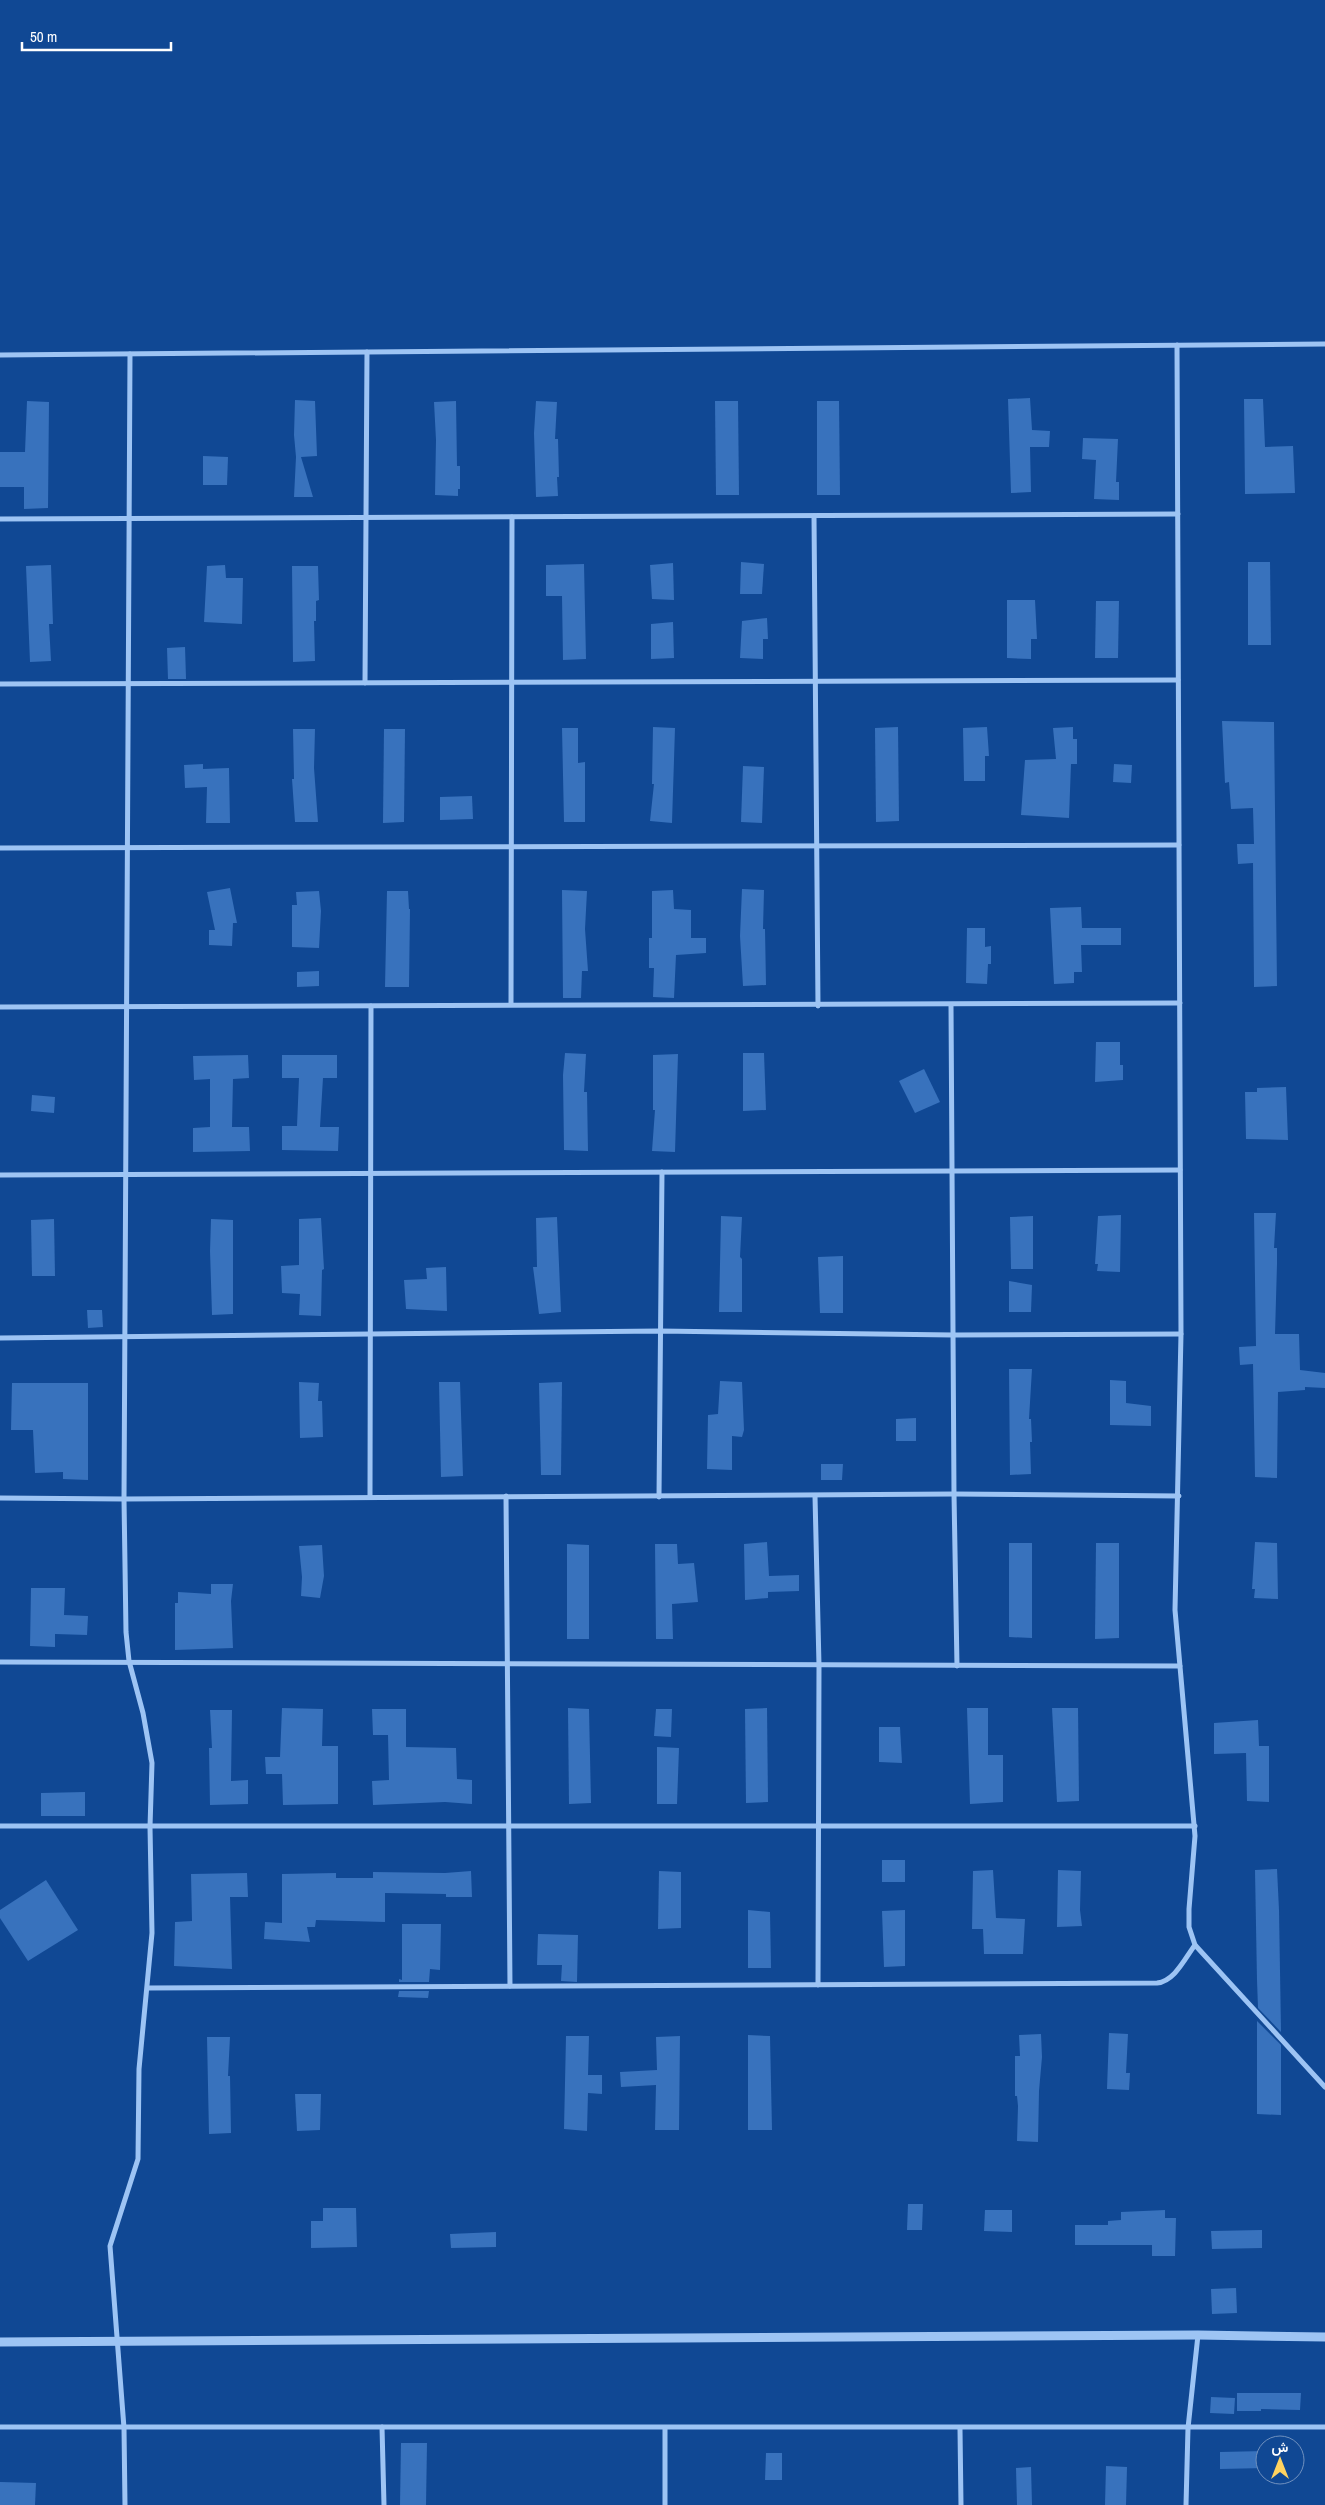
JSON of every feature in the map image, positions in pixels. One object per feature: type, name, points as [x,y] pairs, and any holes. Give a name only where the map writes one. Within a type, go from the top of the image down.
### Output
[{"type":"street","points":[[0,355],[1325,344]]},
{"type":"street","points":[[1177,345],[1182,1334],[1175,1610],[1194,1826],[1189,1927],[1194,1945],[1325,2087]]},
{"type":"street","points":[[365,683],[367,352]]},
{"type":"street","points":[[125,2505],[124,2428],[110,2246],[138,2159],[139,2077],[152,1933],[150,1827],[152,1763],[129,1661],[126,1632],[124,1499],[130,354]]},
{"type":"street","points":[[0,519],[1178,514]]},
{"type":"street","points":[[814,516],[818,1006]]},
{"type":"street","points":[[511,1004],[512,517]]},
{"type":"street","points":[[0,684],[1178,680]]},
{"type":"street","points":[[0,848],[1179,846]]},
{"type":"street","points":[[0,1007],[511,1004],[818,1006],[1180,1003]]},
{"type":"street","points":[[951,1005],[957,1666]]},
{"type":"street","points":[[370,1496],[372,1334],[371,1006]]},
{"type":"street","points":[[0,1175],[1180,1170]]},
{"type":"street","points":[[660,1497],[662,1172]]},
{"type":"street","points":[[0,1338],[660,1331],[953,1335],[1182,1334]]},
{"type":"street","points":[[0,1498],[660,1497],[954,1494],[1179,1496]]},
{"type":"street","points":[[506,1496],[510,1986]]},
{"type":"street","points":[[815,1496],[820,1665],[818,1985]]},
{"type":"street","points":[[0,1662],[1180,1666]]},
{"type":"street","points":[[0,1826],[1194,1826]]},
{"type":"street","points":[[148,1988],[1163,1982],[1172,1976],[1194,1945]]},
{"type":"street","points":[[1186,2505],[1188,2428],[1198,2335]]},
{"type":"street","points":[[0,2342],[1198,2335],[1325,2337]]},
{"type":"street","points":[[0,2427],[1325,2427]]},
{"type":"street","points":[[382,2427],[384,2505]]},
{"type":"street","points":[[665,2428],[665,2505]]},
{"type":"street","points":[[960,2428],[961,2505]]},
{"type":"building","points":[[1030,398],[1032,430],[1050,431],[1049,447],[1030,447],[1031,492],[1011,493],[1008,399]]},
{"type":"building","points":[[1244,399],[1263,399],[1265,447],[1293,446],[1295,493],[1245,494]]},
{"type":"building","points":[[295,400],[315,401],[317,456],[301,457],[313,497],[294,497],[296,457],[294,435]]},
{"type":"building","points":[[27,401],[49,402],[48,508],[24,509],[24,487],[0,487],[0,452],[25,452]]},
{"type":"building","points":[[456,401],[457,466],[460,466],[460,489],[458,489],[458,496],[435,495],[436,440],[434,402]]},
{"type":"building","points":[[536,401],[557,402],[555,439],[558,439],[558,496],[536,497],[534,433]]},
{"type":"building","points":[[715,401],[738,401],[739,495],[716,495]]},
{"type":"building","points":[[817,401],[839,401],[840,495],[817,495]]},
{"type":"building","points":[[1083,438],[1118,439],[1116,482],[1119,482],[1119,500],[1094,499],[1096,460],[1082,459]]},
{"type":"building","points":[[203,456],[228,457],[227,485],[203,485]]},
{"type":"building","points":[[741,562],[764,564],[762,594],[740,594]]},
{"type":"building","points":[[1248,562],[1270,562],[1271,645],[1248,645]]},
{"type":"building","points":[[673,563],[674,600],[652,599],[650,565]]},
{"type":"building","points":[[584,564],[586,659],[563,660],[562,596],[546,596],[546,565]]},
{"type":"building","points":[[51,565],[53,624],[49,624],[51,661],[30,662],[26,566]]},
{"type":"building","points":[[225,565],[226,578],[243,578],[242,624],[204,622],[207,566]]},
{"type":"building","points":[[292,566],[318,566],[319,600],[316,601],[316,621],[314,621],[315,661],[293,662]]},
{"type":"building","points":[[1007,600],[1035,600],[1037,639],[1031,639],[1031,659],[1007,658]]},
{"type":"building","points":[[1096,601],[1119,601],[1118,658],[1095,658]]},
{"type":"building","points":[[767,618],[768,639],[763,639],[763,659],[740,658],[742,621]]},
{"type":"building","points":[[673,622],[674,658],[651,659],[651,624]]},
{"type":"building","points":[[185,647],[186,679],[168,679],[167,648]]},
{"type":"building","points":[[1222,721],[1274,722],[1277,986],[1254,987],[1253,863],[1238,864],[1237,844],[1254,844],[1253,808],[1231,809],[1229,782],[1225,783]]},
{"type":"building","points":[[653,727],[675,728],[672,823],[650,821],[654,784],[652,784]]},
{"type":"building","points":[[898,727],[899,821],[876,822],[875,728]]},
{"type":"building","points":[[987,727],[989,756],[985,756],[985,781],[964,781],[963,728]]},
{"type":"building","points":[[1073,727],[1073,739],[1077,739],[1077,764],[1071,764],[1069,818],[1021,815],[1025,760],[1056,759],[1053,728]]},
{"type":"building","points":[[562,728],[578,728],[578,763],[585,762],[585,822],[564,822]]},
{"type":"building","points":[[293,729],[315,729],[314,768],[318,822],[295,822],[292,779],[294,779]]},
{"type":"building","points":[[384,729],[405,729],[404,822],[383,823]]},
{"type":"building","points":[[203,764],[203,769],[229,768],[230,823],[206,823],[207,787],[185,788],[184,765]]},
{"type":"building","points":[[1114,764],[1132,765],[1131,783],[1113,782]]},
{"type":"building","points":[[743,766],[764,767],[762,823],[741,822]]},
{"type":"building","points":[[472,796],[473,819],[440,820],[440,797]]},
{"type":"building","points":[[230,888],[237,923],[233,923],[232,946],[209,945],[209,930],[215,930],[207,892]]},
{"type":"building","points":[[742,889],[764,890],[763,929],[765,929],[766,985],[743,986],[740,936]]},
{"type":"building","points":[[562,890],[587,891],[585,929],[588,971],[582,971],[581,998],[563,998]]},
{"type":"building","points":[[673,890],[674,909],[691,910],[691,938],[706,938],[706,953],[676,955],[674,998],[653,997],[654,968],[649,968],[649,938],[652,938],[652,891]]},
{"type":"building","points":[[319,891],[321,911],[319,948],[292,947],[292,905],[297,905],[296,892]]},
{"type":"building","points":[[387,891],[408,891],[410,909],[409,987],[385,987]]},
{"type":"building","points":[[1081,907],[1082,928],[1121,928],[1121,945],[1081,945],[1082,972],[1074,972],[1074,983],[1054,984],[1050,908]]},
{"type":"building","points":[[967,928],[985,928],[985,947],[991,946],[991,964],[988,964],[987,984],[966,983]]},
{"type":"building","points":[[319,971],[319,986],[297,987],[297,972]]},
{"type":"building","points":[[1096,1042],[1120,1042],[1120,1065],[1123,1065],[1123,1080],[1095,1082]]},
{"type":"building","points":[[565,1053],[586,1054],[584,1092],[587,1092],[588,1151],[564,1150],[563,1075]]},
{"type":"building","points":[[743,1053],[764,1053],[766,1110],[743,1111]]},
{"type":"building","points":[[678,1054],[675,1152],[652,1151],[655,1110],[653,1110],[653,1055]]},
{"type":"building","points":[[248,1055],[249,1078],[233,1079],[232,1127],[249,1127],[250,1151],[193,1152],[193,1128],[210,1127],[210,1079],[194,1080],[193,1056]]},
{"type":"building","points":[[282,1055],[337,1055],[337,1078],[323,1078],[320,1127],[339,1127],[338,1151],[282,1150],[282,1126],[297,1126],[299,1078],[282,1078]]},
{"type":"building","points":[[924,1069],[940,1102],[915,1113],[899,1081]]},
{"type":"building","points":[[1286,1087],[1288,1140],[1246,1139],[1245,1092],[1257,1092],[1257,1088]]},
{"type":"building","points":[[32,1095],[55,1097],[54,1113],[31,1111]]},
{"type":"building","points":[[1254,1213],[1276,1213],[1274,1248],[1277,1248],[1275,1334],[1299,1334],[1300,1370],[1325,1373],[1325,1388],[1305,1387],[1305,1390],[1278,1392],[1277,1478],[1255,1477],[1253,1364],[1240,1365],[1239,1347],[1256,1346]]},
{"type":"building","points":[[1121,1215],[1120,1272],[1097,1271],[1098,1264],[1095,1264],[1098,1216]]},
{"type":"building","points":[[721,1216],[742,1217],[740,1257],[742,1259],[742,1312],[719,1312]]},
{"type":"building","points":[[1033,1216],[1033,1269],[1011,1269],[1010,1217]]},
{"type":"building","points":[[557,1217],[561,1312],[539,1314],[533,1267],[537,1267],[536,1218]]},
{"type":"building","points":[[321,1218],[324,1269],[322,1270],[321,1316],[299,1315],[300,1294],[282,1293],[281,1266],[299,1265],[299,1219]]},
{"type":"building","points":[[54,1219],[55,1276],[32,1276],[31,1220]]},
{"type":"building","points":[[211,1219],[233,1220],[233,1314],[212,1315]]},
{"type":"building","points":[[843,1256],[843,1313],[820,1313],[818,1257]]},
{"type":"building","points":[[446,1267],[447,1311],[406,1309],[404,1280],[427,1279],[426,1268]]},
{"type":"building","points":[[1009,1281],[1032,1285],[1031,1312],[1009,1312]]},
{"type":"building","points":[[87,1310],[102,1310],[103,1327],[88,1328]]},
{"type":"building","points":[[1009,1369],[1032,1369],[1029,1419],[1031,1419],[1032,1442],[1030,1442],[1031,1474],[1010,1475]]},
{"type":"building","points":[[1110,1380],[1126,1381],[1126,1403],[1151,1406],[1151,1426],[1110,1425]]},
{"type":"building","points":[[720,1381],[742,1382],[744,1430],[742,1437],[732,1436],[732,1470],[707,1469],[708,1415],[718,1414]]},
{"type":"building","points":[[299,1382],[319,1383],[318,1401],[322,1401],[323,1437],[300,1438]]},
{"type":"building","points":[[439,1382],[460,1382],[463,1476],[441,1477]]},
{"type":"building","points":[[562,1382],[561,1475],[541,1475],[539,1383]]},
{"type":"building","points":[[12,1383],[88,1383],[88,1480],[63,1479],[63,1472],[35,1473],[33,1430],[11,1430]]},
{"type":"building","points":[[916,1418],[916,1441],[896,1441],[896,1419]]},
{"type":"building","points":[[821,1464],[843,1464],[842,1480],[821,1480]]},
{"type":"building","points":[[767,1542],[769,1576],[799,1575],[799,1591],[768,1592],[768,1598],[745,1600],[744,1544]]},
{"type":"building","points":[[1255,1542],[1277,1543],[1278,1599],[1254,1598],[1255,1589],[1252,1589]]},
{"type":"building","points":[[1009,1543],[1032,1543],[1032,1638],[1009,1637]]},
{"type":"building","points":[[1096,1543],[1119,1543],[1119,1638],[1095,1639]]},
{"type":"building","points":[[567,1544],[589,1545],[589,1639],[567,1639]]},
{"type":"building","points":[[655,1544],[677,1544],[678,1564],[694,1563],[698,1602],[672,1604],[673,1639],[656,1639]]},
{"type":"building","points":[[322,1545],[324,1576],[320,1598],[301,1596],[302,1577],[299,1546]]},
{"type":"building","points":[[211,1584],[233,1584],[231,1601],[233,1648],[175,1650],[175,1603],[178,1603],[178,1592],[211,1594]]},
{"type":"building","points":[[31,1588],[65,1588],[64,1615],[88,1616],[87,1635],[55,1634],[55,1647],[30,1646]]},
{"type":"building","points":[[282,1708],[323,1709],[322,1746],[338,1746],[338,1804],[283,1805],[282,1774],[266,1774],[265,1757],[280,1757]]},
{"type":"building","points":[[568,1708],[589,1709],[591,1803],[569,1804]]},
{"type":"building","points":[[767,1708],[768,1802],[746,1803],[745,1709]]},
{"type":"building","points":[[967,1708],[988,1708],[988,1755],[1003,1755],[1003,1802],[970,1804]]},
{"type":"building","points":[[1052,1708],[1078,1708],[1079,1801],[1057,1802]]},
{"type":"building","points":[[372,1709],[406,1709],[406,1747],[456,1748],[457,1779],[472,1780],[472,1804],[445,1802],[373,1805],[372,1781],[389,1780],[388,1735],[373,1735]]},
{"type":"building","points":[[656,1709],[672,1709],[671,1737],[654,1736]]},
{"type":"building","points":[[210,1710],[232,1710],[231,1781],[248,1780],[248,1804],[210,1805],[209,1748],[212,1748]]},
{"type":"building","points":[[1258,1720],[1259,1746],[1269,1746],[1269,1802],[1247,1801],[1246,1753],[1214,1754],[1214,1723]]},
{"type":"building","points":[[879,1727],[900,1727],[902,1763],[879,1762]]},
{"type":"building","points":[[657,1747],[679,1748],[677,1804],[657,1804]]},
{"type":"building","points":[[85,1792],[85,1816],[41,1816],[41,1793]]},
{"type":"building","points":[[882,1860],[905,1860],[905,1882],[882,1882]]},
{"type":"building","points":[[1277,1869],[1281,2032],[1258,2008],[1257,1980],[1255,1870]]},
{"type":"building","points":[[993,1870],[996,1918],[1025,1919],[1023,1954],[984,1954],[983,1929],[972,1929],[973,1871]]},
{"type":"building","points":[[1058,1870],[1081,1871],[1080,1910],[1082,1926],[1057,1927]]},
{"type":"building","points":[[471,1871],[472,1897],[446,1897],[446,1894],[385,1893],[385,1922],[316,1920],[315,1927],[307,1927],[310,1942],[264,1939],[265,1922],[282,1923],[282,1874],[336,1873],[336,1878],[373,1878],[373,1872],[445,1873]]},
{"type":"building","points":[[659,1871],[681,1872],[681,1928],[658,1929]]},
{"type":"building","points":[[247,1873],[248,1897],[230,1897],[232,1969],[174,1966],[175,1922],[192,1921],[191,1874]]},
{"type":"building","points":[[46,1880],[78,1930],[28,1961],[0,1918],[0,1910]]},
{"type":"building","points":[[748,1910],[770,1912],[771,1968],[748,1968]]},
{"type":"building","points":[[905,1910],[905,1966],[884,1967],[882,1911]]},
{"type":"building","points":[[402,1924],[441,1924],[440,1970],[430,1969],[429,1982],[399,1982],[399,1979],[402,1980]]},
{"type":"building","points":[[538,1934],[578,1935],[577,1982],[561,1981],[562,1965],[537,1965]]},
{"type":"building","points":[[399,1991],[429,1991],[428,1998],[398,1997]]},
{"type":"building","points":[[1257,2021],[1281,2045],[1281,2115],[1257,2114]]},
{"type":"building","points":[[1109,2033],[1128,2034],[1126,2073],[1130,2073],[1129,2090],[1107,2089]]},
{"type":"building","points":[[1041,2034],[1042,2057],[1038,2142],[1017,2141],[1018,2106],[1017,2096],[1015,2096],[1015,2056],[1020,2056],[1019,2035]]},
{"type":"building","points":[[748,2035],[770,2036],[772,2130],[748,2130]]},
{"type":"building","points":[[566,2036],[589,2036],[588,2075],[602,2075],[602,2094],[588,2093],[587,2131],[564,2129]]},
{"type":"building","points":[[680,2036],[679,2130],[655,2130],[656,2085],[621,2087],[620,2072],[657,2070],[656,2037]]},
{"type":"building","points":[[207,2037],[230,2037],[228,2076],[230,2076],[231,2133],[209,2134]]},
{"type":"building","points":[[295,2094],[321,2094],[320,2130],[297,2131]]},
{"type":"building","points":[[908,2204],[923,2204],[922,2230],[907,2230]]},
{"type":"building","points":[[323,2208],[356,2208],[357,2247],[311,2248],[311,2221],[323,2221]]},
{"type":"building","points":[[985,2210],[1012,2210],[1012,2232],[984,2231]]},
{"type":"building","points":[[1165,2210],[1165,2218],[1176,2218],[1175,2256],[1152,2256],[1152,2245],[1075,2245],[1075,2225],[1108,2225],[1108,2221],[1121,2220],[1121,2212]]},
{"type":"building","points":[[1262,2230],[1262,2248],[1212,2249],[1211,2231]]},
{"type":"building","points":[[496,2232],[496,2247],[451,2248],[450,2234]]},
{"type":"building","points":[[1236,2288],[1237,2313],[1212,2314],[1211,2289]]},
{"type":"building","points":[[1237,2393],[1301,2393],[1300,2410],[1261,2409],[1261,2411],[1237,2411]]},
{"type":"building","points":[[1211,2397],[1235,2398],[1234,2414],[1210,2413]]},
{"type":"building","points":[[401,2443],[427,2443],[426,2505],[400,2505]]},
{"type":"building","points":[[1255,2451],[1255,2468],[1220,2469],[1220,2452]]},
{"type":"building","points":[[766,2453],[782,2453],[782,2480],[765,2480]]},
{"type":"building","points":[[1106,2466],[1127,2467],[1126,2505],[1105,2505]]},
{"type":"building","points":[[1031,2467],[1032,2505],[1017,2505],[1016,2468]]},
{"type":"building","points":[[0,2482],[36,2483],[35,2505],[0,2505]]}]
